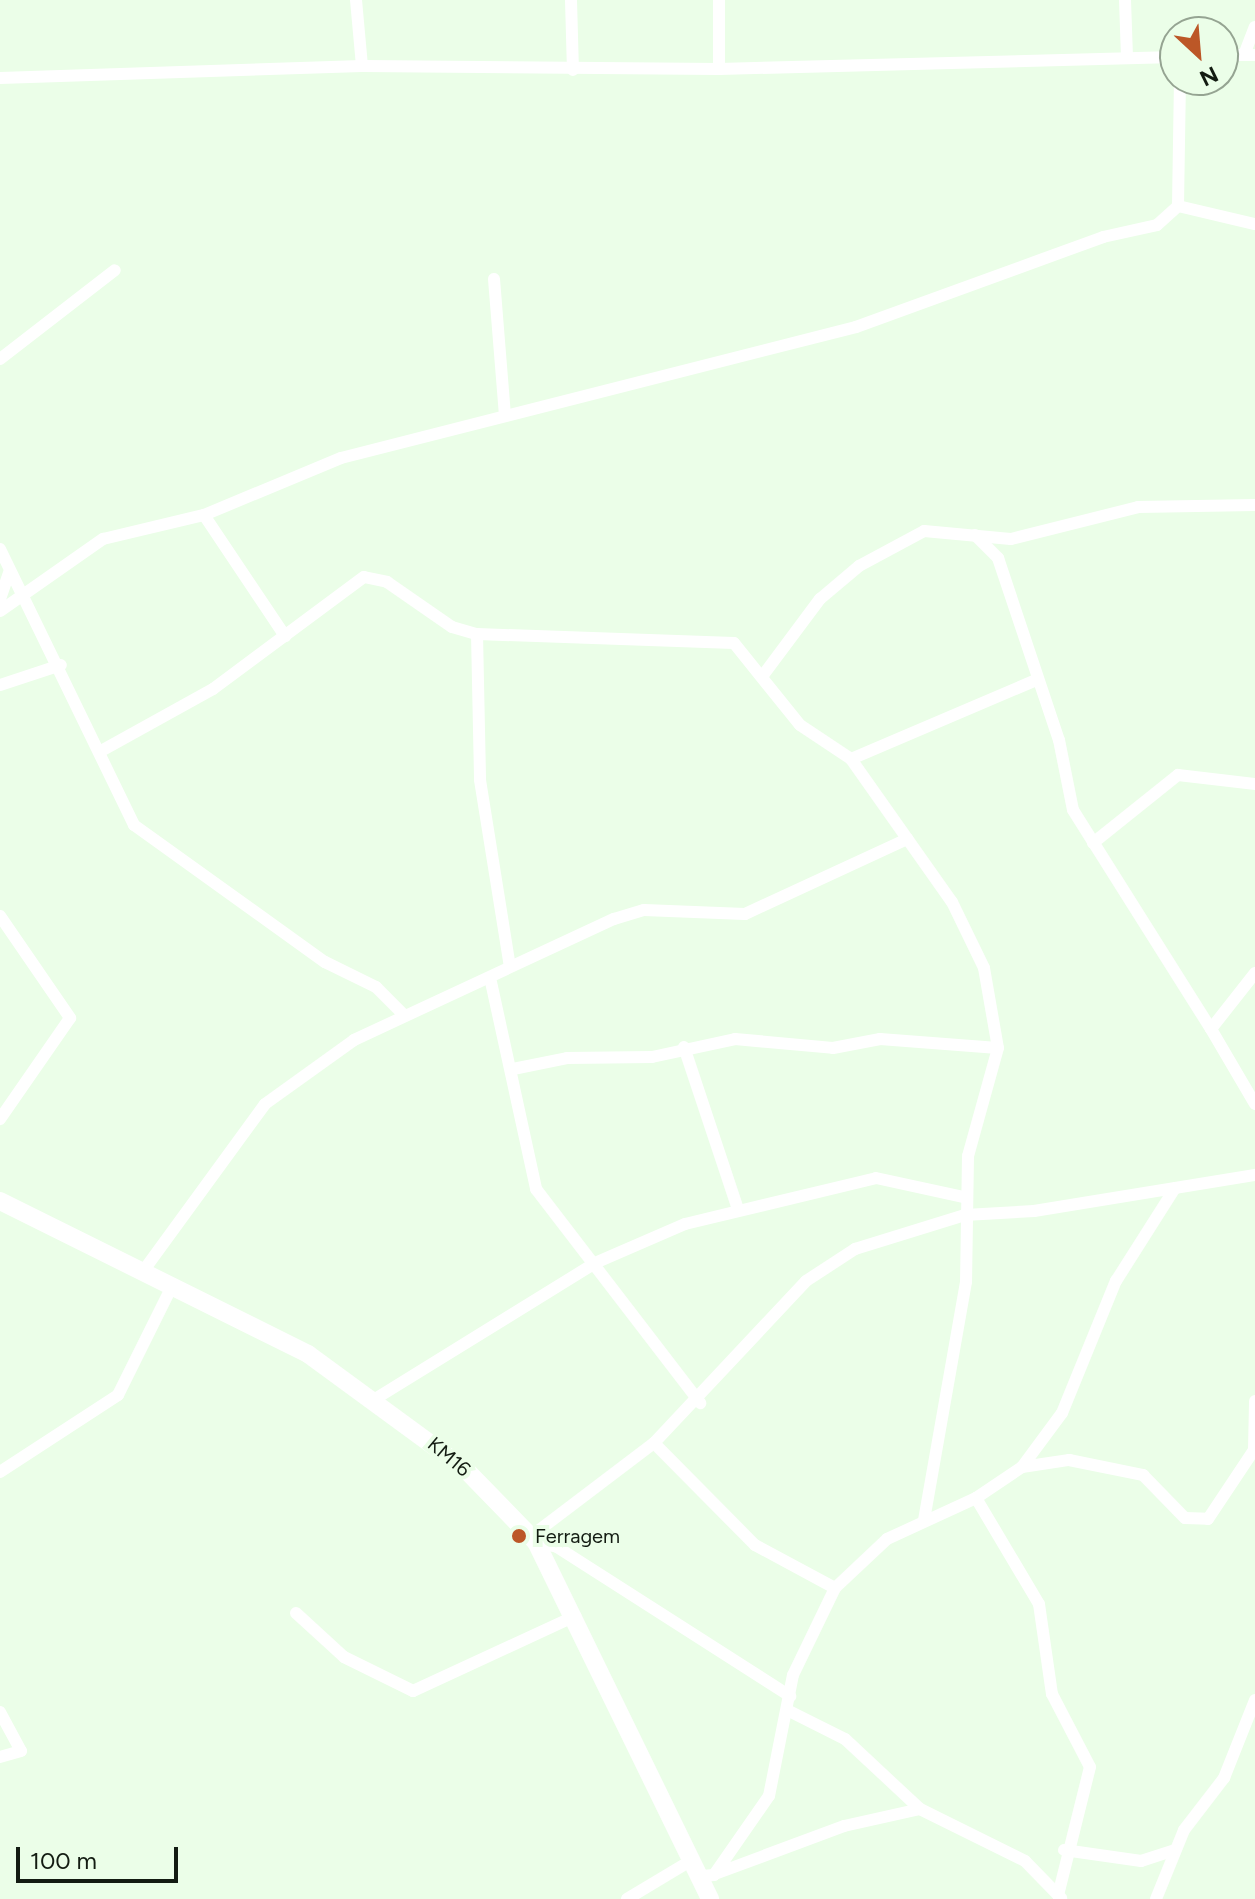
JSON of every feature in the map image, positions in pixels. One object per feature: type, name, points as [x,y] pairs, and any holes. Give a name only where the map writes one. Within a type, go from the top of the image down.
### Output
[{"type":"street","points":[[356,0],[362,66]]},
{"type":"street","points":[[571,0],[573,70]]},
{"type":"street","points":[[719,0],[719,69]]},
{"type":"street","points":[[1125,0],[1127,57]]},
{"type":"street","points":[[1249,55],[1255,27]]},
{"type":"street","points":[[0,78],[362,66],[719,69],[1159,57]]},
{"type":"street","points":[[0,611],[27,596],[103,539],[204,515],[341,458],[856,327],[1089,242],[1157,225],[1178,206],[1180,96]]},
{"type":"street","points":[[1178,206],[1255,224]]},
{"type":"street","points":[[0,359],[115,270]]},
{"type":"street","points":[[494,279],[505,415]]},
{"type":"street","points":[[764,674],[794,626],[859,566],[924,531],[1011,539],[1138,507],[1255,505]]},
{"type":"street","points":[[204,515],[285,636]]},
{"type":"street","points":[[975,535],[998,558],[1073,810],[1255,1104]]},
{"type":"street","points":[[0,549],[9,573],[27,596],[145,836],[325,962],[376,987],[403,1014]]},
{"type":"street","points":[[0,599],[9,573]]},
{"type":"street","points":[[101,751],[189,705],[372,577],[477,634],[722,640],[764,674],[800,725],[851,759],[976,941],[998,1048],[964,1197],[966,1282],[924,1521]]},
{"type":"street","points":[[477,634],[480,780],[510,967]]},
{"type":"street","points":[[0,685],[61,665]]},
{"type":"street","points":[[851,759],[1036,680]]},
{"type":"street","points":[[1093,843],[1178,775],[1255,784]]},
{"type":"street","points":[[144,1270],[265,1104],[403,1014],[491,982],[510,967],[644,910],[710,917],[770,906],[907,839]]},
{"type":"street","points":[[0,916],[70,1018],[0,1119]]},
{"type":"street","points":[[1211,1029],[1255,973]]},
{"type":"street","points":[[491,982],[513,1069],[536,1189],[569,1240],[595,1263],[700,1403]]},
{"type":"street","points":[[513,1069],[567,1058],[652,1057],[684,1047],[759,1039],[833,1048],[880,1039],[998,1048]]},
{"type":"street","points":[[684,1047],[738,1209]]},
{"type":"street","points":[[533,1539],[700,1403],[825,1265],[907,1229],[965,1215],[1255,1175]]},
{"type":"street","points":[[375,1399],[595,1263],[738,1209],[876,1178],[964,1197]]},
{"type":"street","points":[[708,1876],[769,1796],[790,1696],[835,1588],[864,1557],[924,1521],[976,1498],[1022,1467],[1062,1413],[1116,1281],[1175,1188]]},
{"type":"street","name":"KM16","points":[[0,1201],[173,1284],[375,1399],[465,1469],[533,1539],[575,1616],[692,1860],[708,1876],[710,1899]]},
{"type":"street","points":[[0,1472],[118,1395],[173,1284]]},
{"type":"street","points":[[1022,1467],[1069,1460],[1143,1475],[1193,1522],[1217,1512],[1252,1463],[1255,1401]]},
{"type":"street","points":[[654,1443],[755,1545],[835,1588]]},
{"type":"street","points":[[976,1498],[1039,1604],[1052,1694],[1090,1767],[1064,1850],[1060,1897]]},
{"type":"street","points":[[533,1539],[557,1547],[790,1696]]},
{"type":"street","points":[[296,1613],[344,1657],[413,1691],[575,1616]]},
{"type":"street","points":[[1156,1899],[1175,1850],[1224,1778],[1255,1700]]},
{"type":"street","points":[[787,1710],[845,1739],[920,1809],[1025,1861],[1060,1897]]},
{"type":"street","points":[[0,1712],[21,1751],[0,1757]]},
{"type":"street","points":[[708,1876],[844,1826],[920,1809]]},
{"type":"street","points":[[1064,1850],[1141,1861],[1175,1850]]},
{"type":"street","points":[[627,1899],[692,1860]]},
{"type":"place","name":"Ferragem","points":[[519,1536]]}]
